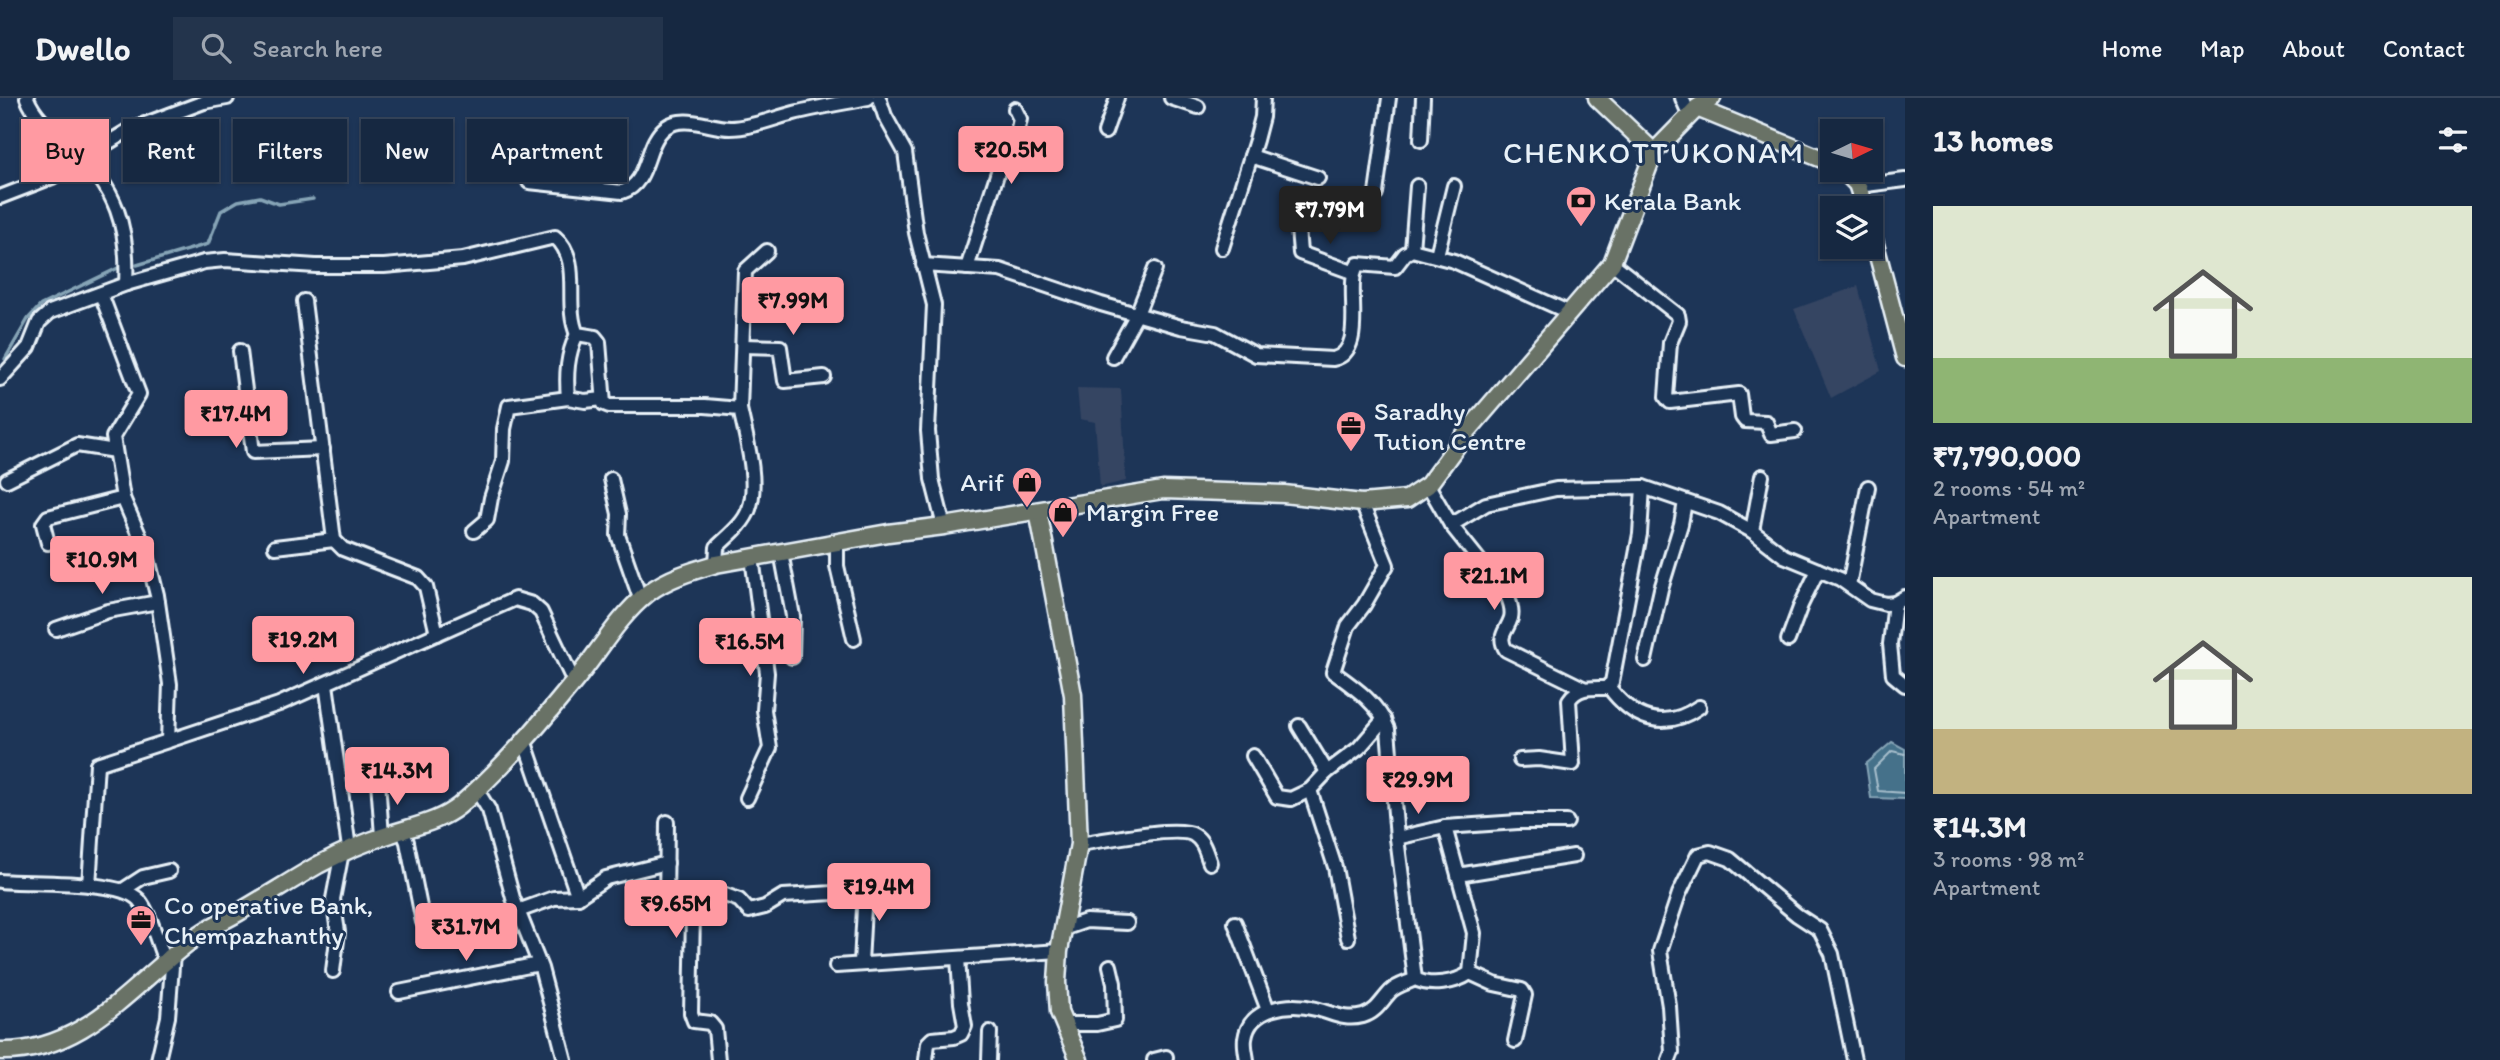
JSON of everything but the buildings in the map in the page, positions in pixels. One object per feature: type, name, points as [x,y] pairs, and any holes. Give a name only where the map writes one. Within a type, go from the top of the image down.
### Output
[{"type":"main road","points":[[1597,98],[1654,152]]},
{"type":"main road","points":[[0,1051],[17,1051],[56,1043],[123,1000],[169,957],[203,932],[345,850],[436,821],[457,807],[524,740],[574,682],[628,612],[671,579],[716,564],[752,557],[1163,490],[1284,494],[1362,503],[1407,499],[1428,485],[1466,433],[1612,262],[1654,152],[1712,98]]},
{"type":"main road","points":[[1694,112],[1820,159]]},
{"type":"main road","points":[[1854,182],[1861,196]]},
{"type":"main road","points":[[1879,259],[1905,358]]},
{"type":"main road","points":[[1038,511],[1073,695],[1079,844],[1059,951],[1057,982],[1059,1012],[1079,1060]]},
{"type":"street","points":[[27,98],[40,119]]},
{"type":"street","points":[[109,143],[129,130],[203,100],[228,98]]},
{"type":"street","points":[[528,182],[622,192],[632,189],[638,183],[658,136],[665,128],[675,123],[692,122],[732,128],[868,98]]},
{"type":"street","points":[[879,98],[885,116],[905,152],[916,233],[934,305],[928,431],[932,479],[944,526]]},
{"type":"street","points":[[1105,132],[1117,98]]},
{"type":"street","points":[[1171,98],[1198,107]]},
{"type":"street","points":[[1222,248],[1262,117],[1263,98]]},
{"type":"street","points":[[1376,193],[1389,98]]},
{"type":"street","points":[[1421,140],[1423,98]]},
{"type":"street","points":[[1682,98],[1694,112]]},
{"type":"street","points":[[967,268],[1004,153],[1017,133],[1020,119],[1015,109]]},
{"type":"street","points":[[1251,156],[1318,178]]},
{"type":"street","points":[[1858,186],[1905,180]]},
{"type":"street","points":[[0,197],[39,182]]},
{"type":"street","points":[[104,182],[121,218],[128,253],[127,284]]},
{"type":"street","points":[[1412,250],[1418,186]]},
{"type":"street","points":[[1437,255],[1454,186]]},
{"type":"street","points":[[1298,228],[1300,253],[1352,272]]},
{"type":"street","points":[[0,379],[29,347],[39,322],[50,312],[127,284],[204,262],[225,260],[316,266],[384,266],[463,259],[555,237],[565,245],[570,261],[572,323],[577,334],[566,370],[568,398]]},
{"type":"street","points":[[923,265],[1000,270],[1181,327],[1215,333],[1256,355],[1333,359],[1346,353],[1351,339],[1354,291],[1352,272],[1358,264],[1395,267],[1405,254],[1412,250],[1437,255],[1569,313]]},
{"type":"street","points":[[716,564],[717,547],[749,511],[753,491],[740,410],[745,271],[767,251]]},
{"type":"street","points":[[1612,262],[1678,315],[1679,321],[1670,343],[1666,397],[1670,402],[1739,394],[1745,421],[1766,422],[1771,434],[1795,431]]},
{"type":"street","points":[[1113,356],[1137,314],[1155,269]]},
{"type":"street","points":[[101,294],[139,394],[113,437],[123,498],[146,551],[158,601],[170,684],[168,741]]},
{"type":"street","points":[[304,300],[334,540],[343,549],[418,578],[426,587],[437,634]]},
{"type":"street","points":[[577,334],[595,337],[599,342],[604,404],[705,406],[740,410]]},
{"type":"street","points":[[743,345],[780,347],[785,381],[824,377]]},
{"type":"street","points":[[240,351],[253,452],[323,449]]},
{"type":"street","points":[[474,531],[487,520],[503,461],[504,429],[509,406],[568,398],[584,401],[603,399]]},
{"type":"street","points":[[7,480],[77,445],[115,451]]},
{"type":"street","points":[[1752,531],[1762,476]]},
{"type":"street","points":[[611,479],[619,514],[618,535],[641,601]]},
{"type":"street","points":[[1428,485],[1451,525],[1507,595],[1511,605],[1511,617],[1502,633],[1501,642],[1506,650],[1583,688],[1606,688],[1615,673],[1640,534],[1643,487]]},
{"type":"street","points":[[1451,525],[1486,504],[1556,489],[1643,487],[1719,513],[1752,531],[1784,556],[1849,585],[1870,600],[1886,604],[1900,600],[1890,645],[1893,676],[1905,685]]},
{"type":"street","points":[[1849,585],[1868,487]]},
{"type":"street","points":[[48,543],[43,524],[48,517],[123,498]]},
{"type":"street","points":[[1645,660],[1685,502]]},
{"type":"street","points":[[1362,503],[1387,565],[1364,605],[1348,626],[1333,672],[1356,689],[1384,719],[1388,729],[1397,838],[1415,979]]},
{"type":"street","points":[[275,547],[334,540]]},
{"type":"street","points":[[837,542],[836,566],[854,639]]},
{"type":"street","points":[[781,552],[793,616],[792,657]]},
{"type":"street","points":[[747,798],[770,748],[764,710],[767,673],[752,557]]},
{"type":"street","points":[[1788,640],[1818,570]]},
{"type":"street","points":[[89,885],[97,764],[279,704],[515,598],[532,604],[541,612],[574,682]]},
{"type":"street","points":[[56,629],[108,611],[158,601]]},
{"type":"street","points":[[326,684],[345,850],[333,899],[338,932],[333,971]]},
{"type":"street","points":[[1608,686],[1636,715],[1657,720],[1670,721],[1699,706]]},
{"type":"street","points":[[1520,760],[1539,759],[1573,764],[1569,700],[1583,688]]},
{"type":"street","points":[[1253,756],[1277,797],[1291,799],[1310,790],[1327,772],[1359,748],[1384,719]]},
{"type":"street","points":[[1299,726],[1327,772]]},
{"type":"street","points":[[524,740],[578,897]]},
{"type":"street","points":[[378,781],[383,836]]},
{"type":"street","points":[[475,789],[489,810],[518,911],[550,996],[555,1027],[565,1060]]},
{"type":"street","points":[[1310,790],[1335,867],[1348,938]]},
{"type":"street","points":[[667,822],[666,906],[672,911],[688,911],[693,915]]},
{"type":"street","points":[[1397,838],[1445,827],[1567,822]]},
{"type":"street","points":[[1415,979],[1424,984],[1460,980],[1470,973],[1475,933],[1445,827]]},
{"type":"street","points":[[402,830],[424,922]]},
{"type":"street","points":[[1079,844],[1185,831],[1201,841],[1210,863]]},
{"type":"street","points":[[1669,1060],[1672,1052],[1669,1006],[1660,951],[1679,894],[1698,855],[1710,852],[1731,859],[1797,915],[1820,930],[1832,954],[1854,1060]]},
{"type":"street","points":[[1458,875],[1574,856]]},
{"type":"street","points":[[518,911],[554,898],[578,897],[606,878],[667,863]]},
{"type":"street","points":[[123,890],[143,877],[169,870]]},
{"type":"street","points":[[861,963],[863,916],[868,900],[885,879]]},
{"type":"street","points":[[0,881],[89,885],[123,890],[141,902],[169,957],[168,1017],[158,1060]]},
{"type":"street","points":[[693,915],[725,895],[739,900],[749,911],[783,896],[850,892],[868,900]]},
{"type":"street","points":[[693,915],[691,1013],[694,1021],[710,1023],[715,1029],[718,1060]]},
{"type":"street","points":[[1063,929],[1086,921],[1127,923]]},
{"type":"street","points":[[1235,923],[1268,1010]]},
{"type":"street","points":[[836,966],[1059,951]]},
{"type":"street","points":[[926,1060],[928,1043],[932,1039],[954,1037],[961,1034],[965,1026],[958,958]]},
{"type":"street","points":[[399,992],[539,964]]},
{"type":"street","points":[[1065,1024],[1097,1024],[1115,1020],[1111,966]]},
{"type":"street","points":[[1470,973],[1493,984],[1522,990],[1525,995],[1515,1041]]},
{"type":"street","points":[[1248,1060],[1244,1041],[1248,1028],[1256,1017],[1268,1010],[1294,1006],[1316,1009],[1336,1017],[1364,1016],[1377,1008],[1390,992],[1415,979]]},
{"type":"street","points":[[989,1060],[990,1032]]},
{"type":"shaded area","points":[[1858,286],[1881,371],[1831,398],[1794,309]]},
{"type":"shaded area","points":[[1077,388],[1121,389],[1126,481],[1100,487],[1095,422],[1080,419]]},
{"type":"water","points":[[1892,742],[1905,749],[1905,799],[1871,798],[1866,764]]},
{"type":"waterway","points":[[137,265],[208,244],[221,211],[238,201],[260,197],[279,204],[313,199]]},
{"type":"waterway","points":[[5,359],[28,319],[41,305],[118,268]]},
{"type":"place","name":"Kerala Bank","points":[[1581,228]]},
{"type":"place","name":"Saradhy Tution Centre","points":[[1351,453]]},
{"type":"place","name":"Arif","points":[[1027,509]]},
{"type":"place","name":"Margin Free","points":[[1063,539]]},
{"type":"place","name":"Co operative Bank, Chempazhanthy","points":[[141,947]]},
{"type":"district","name":"CHENKOTTUKONAM","points":[[1654,152]]}]
